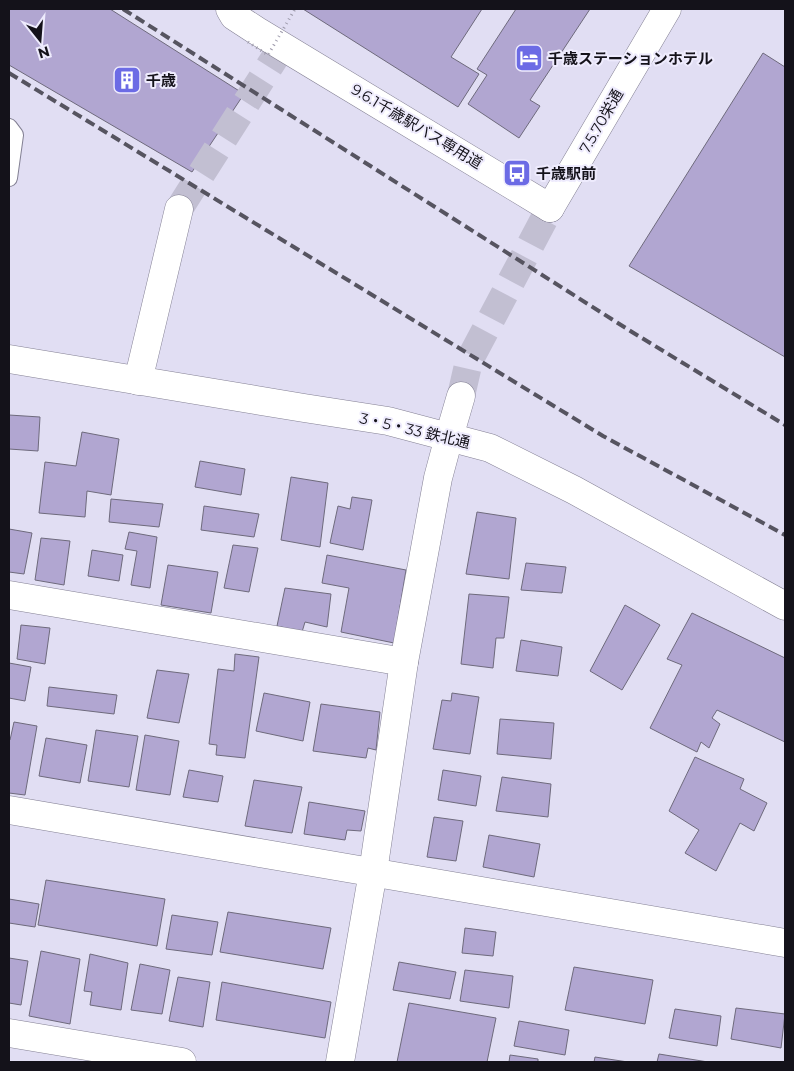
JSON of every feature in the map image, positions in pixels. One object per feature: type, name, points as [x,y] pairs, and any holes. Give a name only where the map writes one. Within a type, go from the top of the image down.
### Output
[{"type":"street","name":"9.6.1千歳駅バス専用道","points":[[230,9],[234,16],[550,208]]},
{"type":"street","name":"7.5.70栄通","points":[[550,208],[667,9]]},
{"type":"street","points":[[138,381],[179,209]]},
{"type":"street","name":"3・5・33 鉄北通","points":[[9,359],[388,421],[490,448],[574,490],[785,606]]},
{"type":"street","points":[[340,1062],[373,872],[404,662],[438,478],[461,396]]},
{"type":"street","points":[[9,595],[404,662]]},
{"type":"street","points":[[9,810],[785,943]]},
{"type":"street","points":[[9,1033],[182,1062]]},
{"type":"lane","points":[[9,127],[15,135],[9,178]]},
{"type":"path","points":[[248,42],[268,55],[295,9]]},
{"type":"building","name":"千歳","points":[[9,9],[110,9],[244,94],[192,172],[9,65]]},
{"type":"building","points":[[303,9],[482,9],[451,57],[479,74],[458,107]]},
{"type":"building","points":[[516,9],[590,9],[530,100],[540,106],[519,138],[468,104],[487,75],[477,69]]},
{"type":"building","points":[[763,53],[785,67],[785,357],[629,266]]},
{"type":"building","points":[[9,415],[40,417],[38,451],[9,449]]},
{"type":"building","points":[[82,432],[119,439],[111,495],[87,491],[85,517],[39,513],[45,462],[76,466]]},
{"type":"building","points":[[200,461],[245,469],[241,495],[195,487]]},
{"type":"building","points":[[291,477],[328,483],[320,547],[281,540]]},
{"type":"building","points":[[352,497],[372,500],[363,550],[330,543],[338,506],[350,509]]},
{"type":"building","points":[[111,499],[163,504],[159,527],[109,522]]},
{"type":"building","points":[[204,506],[259,514],[254,537],[201,530]]},
{"type":"building","points":[[477,512],[516,518],[509,579],[466,574]]},
{"type":"building","points":[[9,529],[32,533],[24,574],[9,572]]},
{"type":"building","points":[[129,532],[157,537],[150,588],[131,585],[137,551],[125,549]]},
{"type":"building","points":[[41,538],[70,541],[64,585],[35,580]]},
{"type":"building","points":[[233,545],[258,548],[249,592],[224,588]]},
{"type":"building","points":[[92,550],[123,555],[119,581],[88,576]]},
{"type":"building","points":[[327,555],[406,570],[394,643],[341,632],[349,588],[322,583]]},
{"type":"building","points":[[526,563],[566,567],[562,593],[521,590]]},
{"type":"building","points":[[168,565],[218,572],[211,613],[161,605]]},
{"type":"building","points":[[285,588],[331,594],[327,627],[305,622],[302,632],[277,626]]},
{"type":"building","points":[[469,594],[509,597],[504,638],[496,638],[493,668],[461,664]]},
{"type":"building","points":[[625,605],[660,625],[622,690],[590,671]]},
{"type":"building","points":[[692,613],[785,658],[785,742],[717,710],[712,718],[720,724],[709,748],[701,742],[697,752],[650,728],[682,665],[667,659]]},
{"type":"building","points":[[21,625],[50,628],[45,664],[17,659]]},
{"type":"building","points":[[521,640],[562,647],[558,676],[516,671]]},
{"type":"building","points":[[235,654],[259,657],[245,758],[216,755],[217,745],[209,744],[218,669],[234,671]]},
{"type":"building","points":[[9,663],[31,667],[25,701],[9,698]]},
{"type":"building","points":[[157,670],[189,674],[179,723],[147,718]]},
{"type":"building","points":[[49,687],[117,695],[114,714],[47,706]]},
{"type":"building","points":[[264,693],[310,702],[303,741],[256,731]]},
{"type":"building","points":[[452,693],[479,697],[470,754],[433,749],[442,700],[451,701]]},
{"type":"building","points":[[321,704],[380,712],[376,750],[368,748],[366,758],[313,751]]},
{"type":"building","points":[[500,719],[554,723],[551,759],[497,754]]},
{"type":"building","points":[[14,722],[37,726],[25,795],[9,793],[9,740]]},
{"type":"building","points":[[96,730],[138,736],[129,787],[88,781]]},
{"type":"building","points":[[145,735],[179,741],[170,795],[136,790]]},
{"type":"building","points":[[46,738],[87,745],[80,783],[39,776]]},
{"type":"building","points":[[695,757],[744,779],[740,789],[767,803],[754,831],[740,823],[716,871],[685,853],[699,830],[669,811]]},
{"type":"building","points":[[189,770],[223,776],[218,802],[183,797]]},
{"type":"building","points":[[443,770],[481,776],[476,806],[438,800]]},
{"type":"building","points":[[502,777],[551,784],[548,817],[496,811]]},
{"type":"building","points":[[254,780],[302,787],[292,833],[245,826]]},
{"type":"building","points":[[309,802],[365,811],[361,831],[347,830],[345,840],[304,834]]},
{"type":"building","points":[[434,817],[463,821],[456,861],[427,857]]},
{"type":"building","points":[[489,835],[540,844],[534,877],[483,867]]},
{"type":"building","points":[[46,880],[165,899],[157,946],[38,925]]},
{"type":"building","points":[[9,899],[39,904],[35,927],[9,923]]},
{"type":"building","points":[[228,912],[331,928],[323,969],[220,952]]},
{"type":"building","points":[[172,915],[218,922],[212,955],[166,949]]},
{"type":"building","points":[[465,928],[496,932],[493,956],[462,953]]},
{"type":"building","points":[[41,951],[80,959],[70,1024],[29,1016]]},
{"type":"building","points":[[90,954],[128,963],[121,1010],[90,1005],[92,992],[84,991]]},
{"type":"building","points":[[9,958],[28,961],[21,1005],[9,1003]]},
{"type":"building","points":[[399,962],[456,972],[450,999],[393,990]]},
{"type":"building","points":[[140,964],[170,970],[162,1014],[131,1010]]},
{"type":"building","points":[[574,967],[653,980],[645,1024],[565,1010]]},
{"type":"building","points":[[465,970],[513,976],[509,1008],[460,1001]]},
{"type":"building","points":[[178,977],[210,982],[203,1027],[169,1021]]},
{"type":"building","points":[[222,982],[331,1002],[325,1038],[216,1020]]},
{"type":"building","points":[[409,1003],[496,1018],[487,1062],[397,1062]]},
{"type":"building","points":[[736,1008],[785,1014],[781,1048],[731,1039]]},
{"type":"building","points":[[675,1009],[721,1016],[717,1046],[669,1038]]},
{"type":"building","points":[[519,1021],[569,1030],[565,1055],[514,1046]]},
{"type":"building","points":[[659,1054],[708,1062],[657,1062]]},
{"type":"building","points":[[510,1055],[538,1059],[538,1062],[509,1062]]},
{"type":"building","points":[[595,1057],[628,1062],[594,1062]]},
{"type":"tunnel","points":[[179,209],[283,45]]},
{"type":"tunnel","points":[[461,396],[469,361],[550,208]]},
{"type":"railway","points":[[123,9],[632,332],[785,425]]},
{"type":"railway","points":[[9,73],[603,436],[785,535]]},
{"type":"place","name":"千歳ステーションホテル","points":[[529,58]]},
{"type":"place","name":"千歳","points":[[127,80]]},
{"type":"place","name":"千歳駅前","points":[[517,173]]}]
